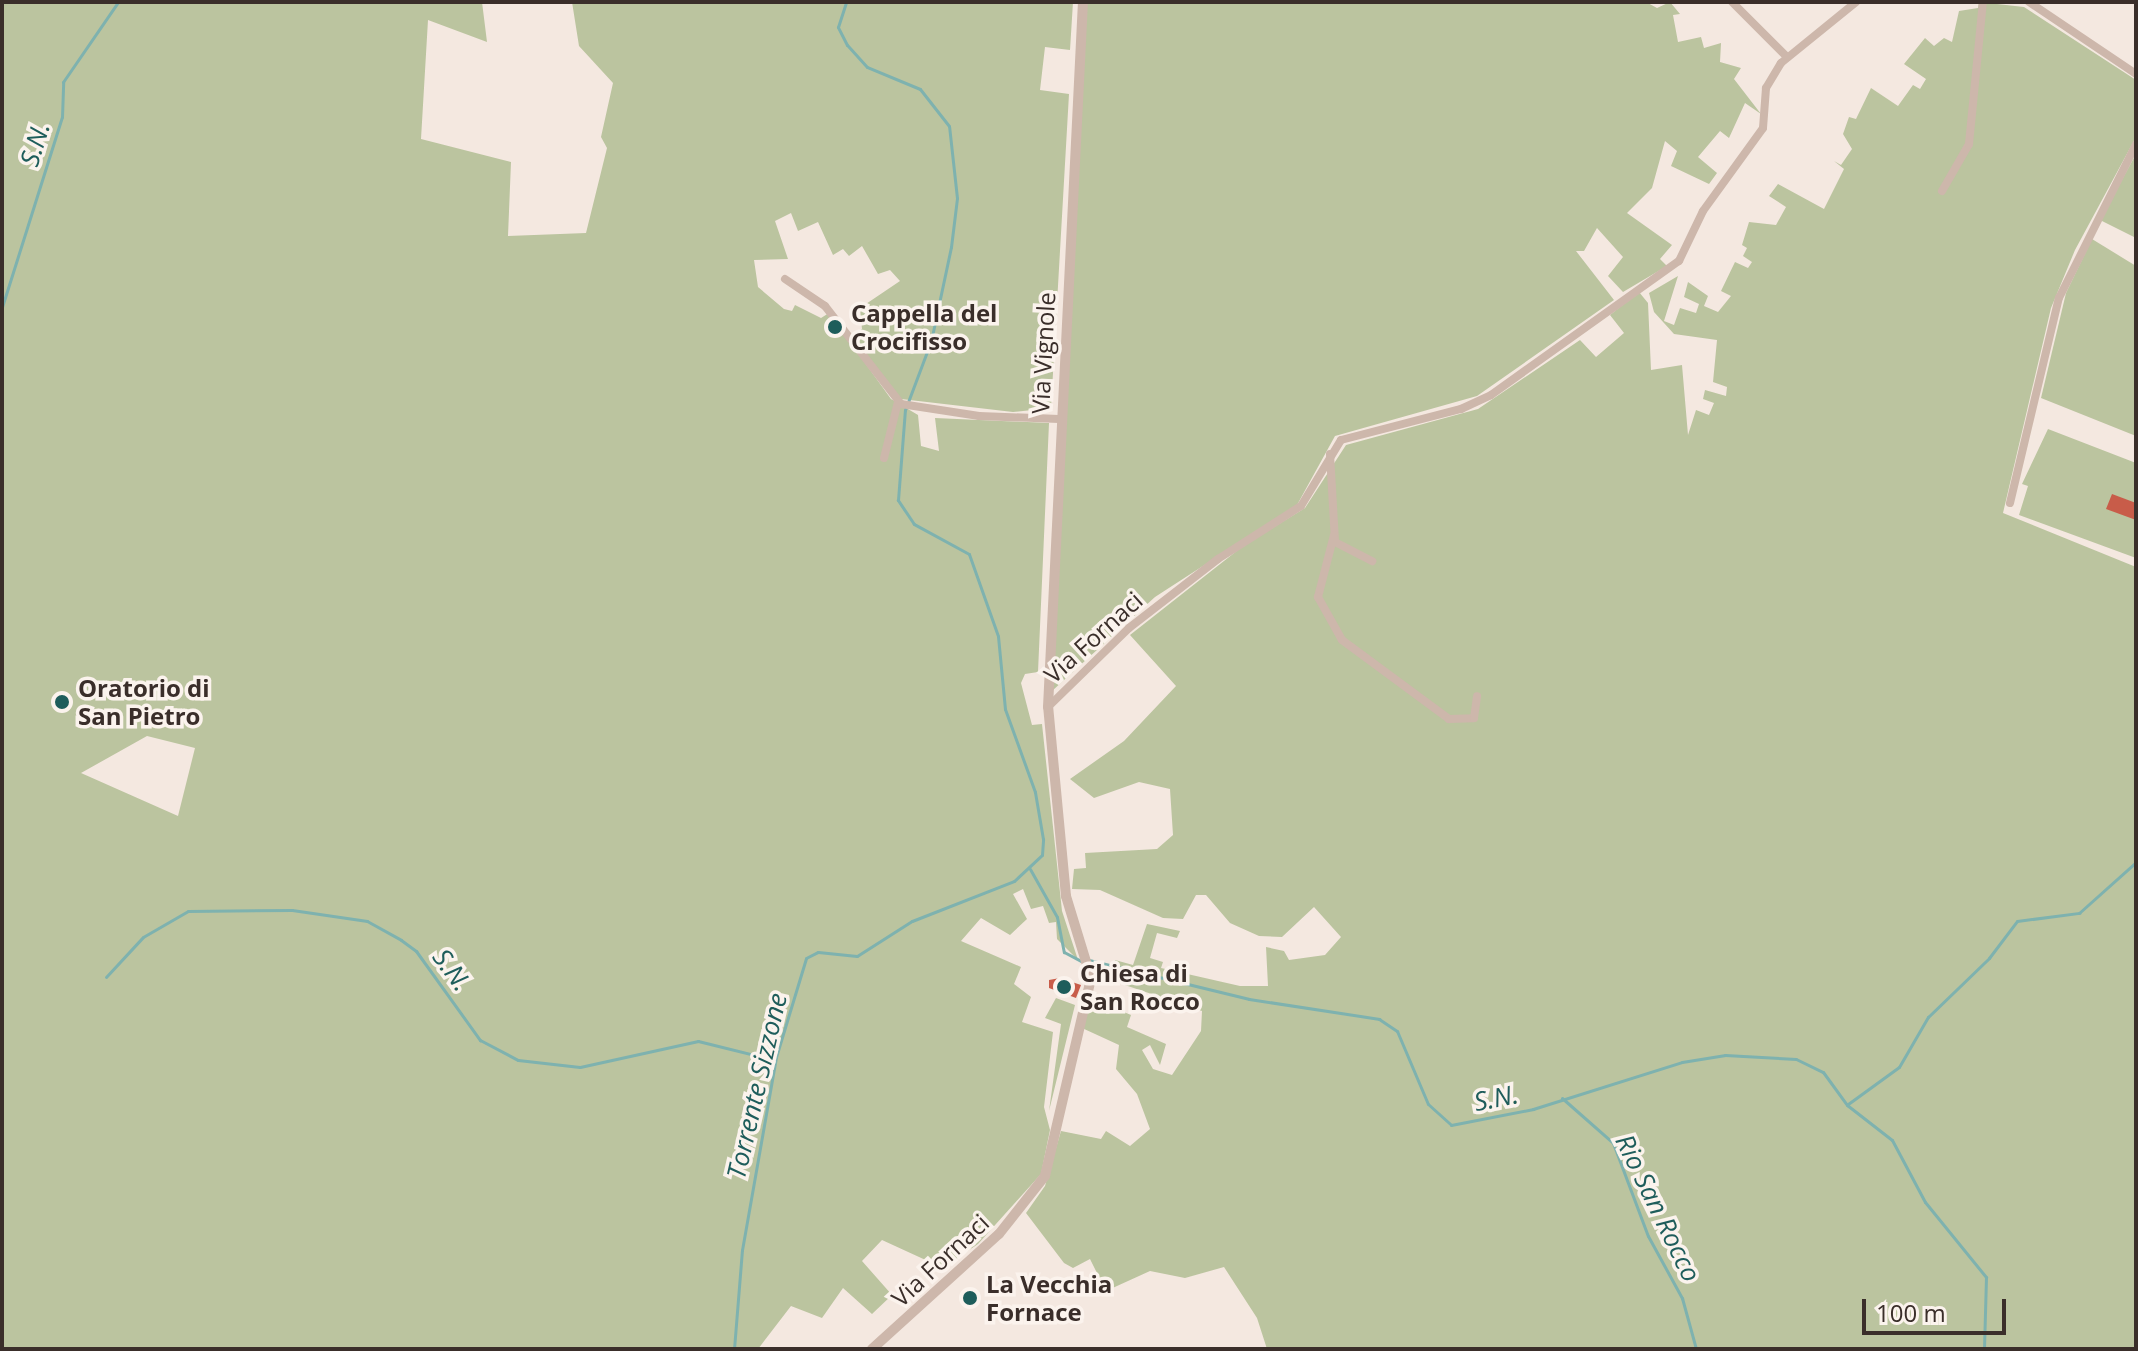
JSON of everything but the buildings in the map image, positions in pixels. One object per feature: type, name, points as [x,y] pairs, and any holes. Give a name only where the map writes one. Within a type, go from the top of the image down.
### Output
[{"type":"street","name":"Via Vignole","points":[[1048,707],[1059,419],[1083,2]]},
{"type":"street","points":[[1732,2],[1787,57],[1856,2]]},
{"type":"street","points":[[1942,191],[1969,144],[1983,2]]},
{"type":"street","points":[[2029,2],[2136,74]]},
{"type":"street","name":"Via Fornaci","points":[[872,1349],[999,1234],[1045,1176],[1091,978],[1066,896],[1048,707],[1129,628],[1218,559],[1301,506],[1330,452],[1355,433],[1461,409],[1491,395],[1679,261],[1703,211],[1763,128],[1766,88],[1787,57]]},
{"type":"street","points":[[2010,503],[2036,409],[2059,298],[2136,144]]},
{"type":"street","points":[[785,279],[825,306],[900,403],[915,409],[1059,419]]},
{"type":"street","points":[[884,458],[900,403]]},
{"type":"street","points":[[1330,452],[1334,535],[1318,597],[1342,640],[1449,719],[1474,718],[1477,696]]},
{"type":"street","points":[[1334,535],[1346,552],[1372,561]]},
{"type":"green space","points":[[2,2],[482,2],[487,42],[428,20],[421,139],[511,162],[508,236],[586,233],[607,148],[601,137],[613,83],[579,46],[572,2],[1073,2],[1070,50],[1045,47],[1040,90],[1069,94],[1051,408],[1013,412],[901,399],[851,337],[862,329],[860,308],[900,281],[890,270],[878,274],[862,246],[849,256],[843,249],[833,255],[818,222],[798,231],[791,213],[775,221],[788,259],[754,260],[758,287],[784,309],[792,311],[795,305],[821,318],[829,313],[891,399],[918,415],[921,446],[939,451],[935,418],[1049,423],[1038,672],[1025,674],[1021,683],[1032,725],[1042,724],[1062,911],[1078,960],[1057,939],[1056,922],[1049,923],[1043,906],[1031,909],[1023,889],[1013,894],[1027,919],[1010,935],[981,918],[961,941],[1021,967],[1014,984],[1031,997],[1022,1022],[1053,1032],[1044,1107],[1050,1130],[1041,1174],[978,1244],[943,1268],[882,1240],[862,1261],[892,1295],[872,1314],[843,1288],[822,1318],[791,1306],[758,1349],[2,1349]],"holes":[[[147,736],[195,748],[178,816],[81,773]]]},
{"type":"green space","points":[[1086,2],[1646,2],[1657,8],[1670,2],[1680,14],[1673,15],[1678,42],[1701,37],[1704,48],[1721,43],[1720,62],[1741,68],[1734,79],[1761,114],[1745,103],[1729,138],[1720,131],[1698,157],[1717,173],[1709,184],[1671,166],[1677,151],[1665,141],[1652,188],[1627,213],[1672,245],[1660,259],[1667,266],[1623,292],[1608,276],[1623,257],[1597,228],[1584,251],[1576,251],[1614,300],[1477,396],[1335,436],[1297,505],[1155,597],[1052,691],[1073,178]]},
{"type":"green space","points":[[1979,2],[2024,7],[2136,80],[2136,137],[2075,250],[2051,308],[2003,513],[2136,567],[2136,1349],[1267,1349],[1257,1318],[1224,1267],[1185,1278],[1150,1271],[1106,1291],[1090,1259],[1073,1268],[1064,1263],[1026,1213],[1045,1186],[1061,1131],[1101,1139],[1106,1131],[1130,1146],[1150,1129],[1137,1094],[1116,1069],[1119,1045],[1082,1028],[1093,999],[1131,1015],[1127,1027],[1166,1044],[1160,1065],[1150,1045],[1142,1050],[1153,1069],[1172,1075],[1201,1031],[1202,1011],[1110,980],[1115,960],[1133,965],[1147,924],[1180,931],[1177,938],[1157,933],[1150,958],[1163,962],[1161,968],[1240,986],[1268,986],[1266,947],[1284,951],[1289,960],[1325,955],[1341,937],[1314,907],[1282,937],[1259,936],[1230,923],[1206,895],[1196,895],[1183,919],[1163,918],[1100,890],[1072,889],[1074,869],[1086,868],[1085,853],[1157,849],[1173,835],[1170,789],[1139,782],[1094,798],[1070,779],[1124,741],[1176,686],[1130,635],[1243,546],[1305,508],[1346,445],[1478,409],[1580,340],[1596,357],[1624,333],[1610,315],[1639,292],[1648,303],[1651,370],[1682,365],[1688,435],[1696,410],[1709,415],[1714,403],[1703,399],[1705,390],[1726,396],[1727,387],[1713,382],[1717,340],[1674,334],[1654,312],[1649,293],[1678,276],[1664,321],[1674,325],[1680,308],[1696,313],[1699,304],[1684,297],[1688,282],[1708,296],[1704,306],[1718,312],[1731,296],[1721,291],[1735,262],[1748,268],[1752,262],[1743,256],[1747,248],[1742,245],[1749,222],[1776,225],[1786,207],[1769,196],[1778,184],[1824,209],[1844,169],[1834,161],[1841,165],[1852,149],[1843,134],[1849,117],[1856,119],[1871,88],[1898,106],[1913,85],[1920,89],[1926,79],[1904,64],[1925,38],[1934,46],[1944,38],[1952,42],[1959,11],[1978,8]]},
{"type":"green space","points":[[2136,154],[2136,238],[2100,220]]},
{"type":"green space","points":[[2092,239],[2136,266],[2136,436],[2041,398],[2066,293]]},
{"type":"green space","points":[[2048,429],[2136,463],[2136,558],[2019,515],[2028,486],[2022,484]]},
{"type":"green space","points":[[1056,998],[1075,1005],[1049,1111],[1061,1024],[1045,1018]]},
{"type":"waterway","name":"S.N.","points":[[2,307],[62,117],[63,82],[118,2]]},
{"type":"waterway","name":"Torrente Sizzone","points":[[734,1349],[742,1250],[776,1057],[806,958],[818,952],[857,956],[912,921],[1014,881],[1042,855],[1043,839],[1035,792],[1005,709],[998,636],[969,554],[914,524],[898,500],[905,410],[931,341],[951,247],[957,198],[949,126],[920,89],[867,67],[847,45],[838,27],[846,2]]},
{"type":"waterway","name":"S.N.","points":[[1848,1104],[1899,1067],[1928,1017],[1989,958],[2017,921],[2079,913],[2136,862]]},
{"type":"waterway","name":"S.N.","points":[[1030,869],[1057,917],[1064,952],[1081,961]]},
{"type":"waterway","name":"S.N.","points":[[106,977],[143,937],[188,911],[292,910],[367,921],[401,940],[416,951],[480,1040],[518,1060],[580,1067],[698,1041],[775,1060]]},
{"type":"waterway","name":"S.N.","points":[[1089,960],[1249,999],[1379,1019],[1397,1031],[1428,1104],[1451,1125],[1533,1109],[1682,1062],[1725,1055],[1796,1059],[1823,1072],[1847,1105],[1892,1140],[1925,1202],[1986,1277],[1984,1349]]},
{"type":"waterway","name":"Rio San Rocco","points":[[1562,1098],[1613,1143],[1648,1236],[1682,1298],[1696,1349]]},
{"type":"place","name":"Cappella del Crocifisso","points":[[835,327]]},
{"type":"place","name":"Oratorio di San Pietro","points":[[62,702]]},
{"type":"place","name":"Chiesa di San Rocco","points":[[1064,987]]},
{"type":"place","name":"La Vecchia Fornace","points":[[970,1298]]}]
